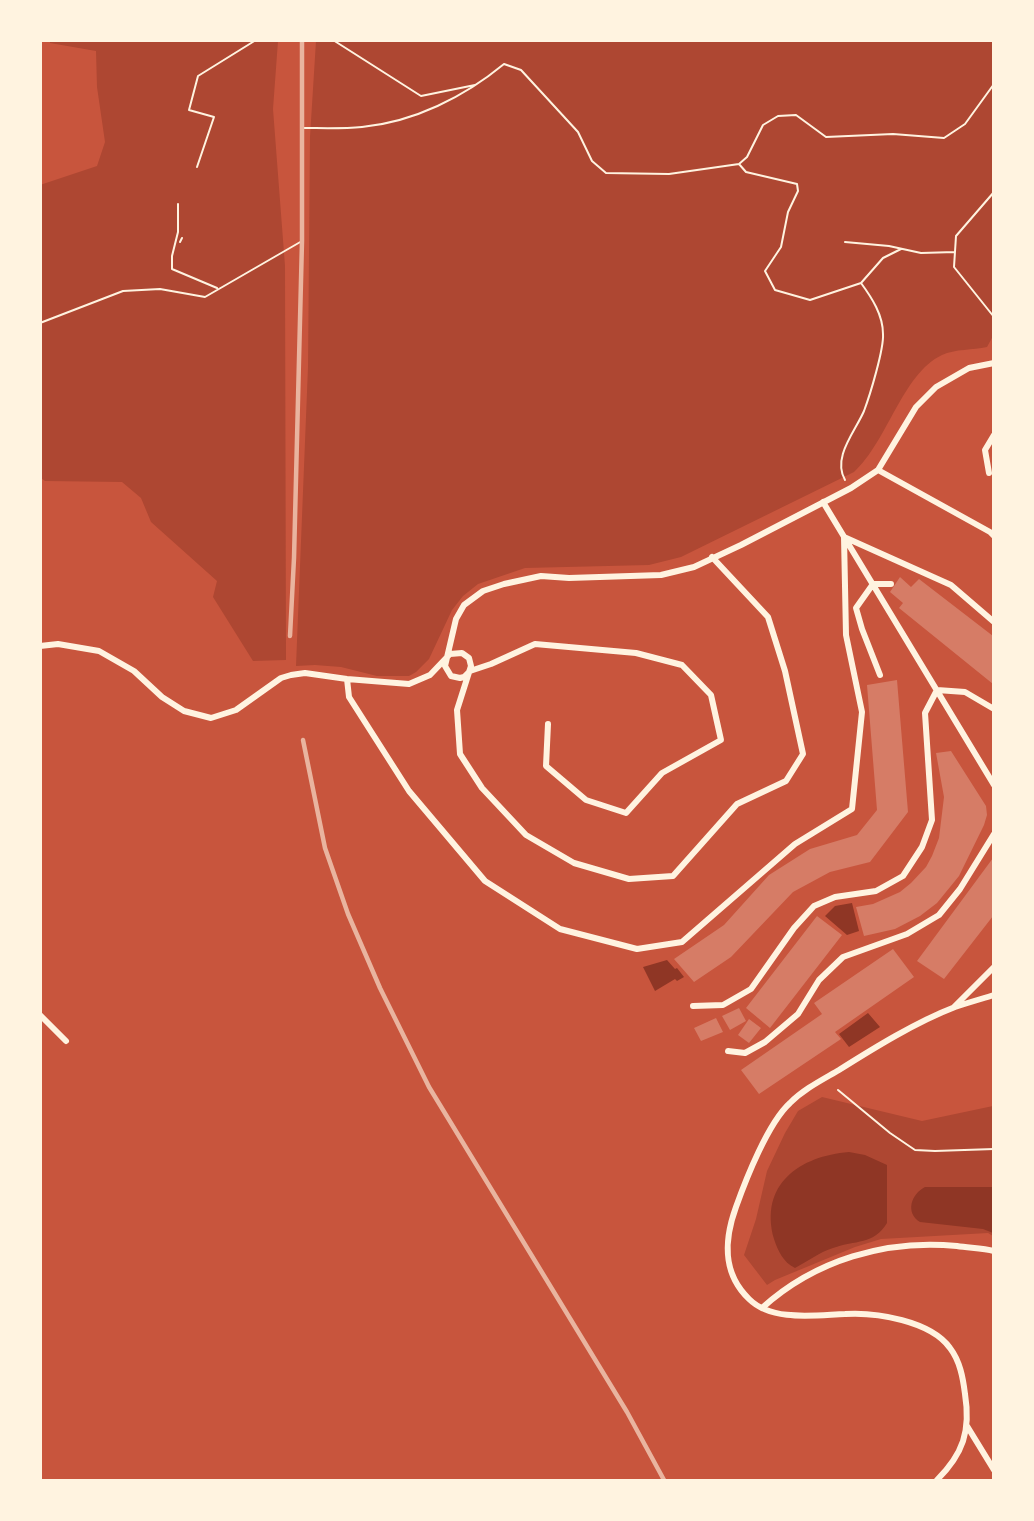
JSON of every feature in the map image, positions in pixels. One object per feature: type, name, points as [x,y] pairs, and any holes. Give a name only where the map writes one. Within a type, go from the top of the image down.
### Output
[{"type":"street","points":[[548,724],[546,766],[586,800],[626,813],[662,773],[721,740],[711,695],[682,665],[636,652],[535,644],[491,664],[470,670],[460,678],[451,676],[445,666],[456,619],[464,606],[483,591],[541,576],[570,578],[661,575],[694,567],[851,488],[878,470],[916,407],[936,387],[969,368],[993,363]]},
{"type":"street","points":[[989,472],[986,450],[993,435]]},
{"type":"street","points":[[878,470],[990,532],[993,536]]},
{"type":"street","points":[[823,502],[993,785]]},
{"type":"street","points":[[844,537],[951,585],[993,622]]},
{"type":"street","points":[[347,679],[349,697],[409,791],[485,881],[560,929],[637,949],[682,942],[795,844],[852,809],[862,712],[846,636],[844,537]]},
{"type":"street","points":[[40,646],[58,644],[99,651],[134,671],[162,697],[184,711],[211,718],[236,710],[281,678],[291,675],[305,673],[409,684],[430,675],[454,652],[462,652],[469,658],[470,670],[457,710],[460,754],[482,788],[526,835],[574,863],[629,879],[673,876],[737,804],[786,781],[803,754],[785,671],[768,617],[712,557]]},
{"type":"street","points":[[873,584],[891,584]]},
{"type":"street","points":[[873,584],[856,608],[880,675]]},
{"type":"street","points":[[937,690],[965,692],[993,709]]},
{"type":"street","points":[[693,1006],[723,1005],[751,990],[794,928],[814,906],[835,897],[876,891],[903,876],[922,847],[932,820],[925,713],[937,690]]},
{"type":"street","points":[[728,1051],[745,1053],[765,1042],[798,1014],[819,980],[843,957],[907,934],[939,915],[960,889],[993,834]]},
{"type":"street","points":[[953,1008],[993,968]]},
{"type":"street","points":[[937,1480],[951,1467],[962,1448],[967,1426],[967,1404],[958,1361],[949,1346],[933,1332],[885,1317],[848,1314],[807,1317],[762,1308],[742,1292],[731,1272],[726,1252],[730,1222],[741,1193],[776,1120],[789,1103],[807,1089],[883,1043],[953,1008],[993,995]]},
{"type":"street","points":[[40,1016],[66,1041]]},
{"type":"street","points":[[762,1308],[783,1289],[815,1270],[860,1253],[939,1244],[993,1251]]},
{"type":"street","points":[[967,1426],[993,1470]]},
{"type":"path","points":[[197,167],[214,117],[189,110],[198,76],[256,40]]},
{"type":"path","points":[[333,40],[421,96],[480,84]]},
{"type":"path","points":[[301,128],[363,127],[420,114],[480,84],[504,64],[521,70],[578,132],[591,161],[606,173],[669,174],[740,164],[747,157],[763,125],[777,116],[796,115],[826,137],[893,134],[944,138],[965,124],[993,84]]},
{"type":"path","points":[[740,164],[746,172],[797,184],[798,191],[788,212],[781,246],[765,271],[775,290],[810,300],[861,283],[883,258],[902,249]]},
{"type":"path","points":[[993,192],[956,236],[954,267],[993,317]]},
{"type":"path","points":[[178,204],[178,232],[172,256],[172,269],[217,288]]},
{"type":"path","points":[[180,242],[182,238]]},
{"type":"path","points":[[40,322],[123,291],[160,289],[205,297],[302,241]]},
{"type":"path","points":[[845,242],[921,253],[955,252]]},
{"type":"path","points":[[851,488],[843,477],[840,466],[844,449],[864,409],[882,348],[884,332],[872,298],[861,283]]},
{"type":"path","points":[[838,1090],[890,1133],[915,1150],[993,1149]]},
{"type":"shaded area","points":[[50,41],[278,41],[273,109],[285,266],[286,660],[253,661],[213,597],[217,581],[151,522],[141,498],[122,482],[45,481],[41,478],[40,185],[97,166],[105,142],[97,87],[96,51],[50,43]]},
{"type":"shaded area","points":[[316,41],[993,41],[993,336],[987,347],[947,353],[928,364],[906,392],[866,459],[854,472],[681,557],[649,565],[525,568],[478,584],[463,596],[452,610],[429,659],[409,676],[377,676],[341,667],[296,666],[308,367],[310,137]]},
{"type":"shaded area","points":[[852,903],[859,931],[847,935],[825,916],[835,906]]},
{"type":"shaded area","points":[[667,960],[684,977],[677,981],[675,979],[655,991],[643,967]]},
{"type":"shaded area","points":[[868,1013],[880,1027],[849,1047],[839,1034]]},
{"type":"shaded area","points":[[822,1097],[922,1121],[993,1106],[993,1236],[988,1233],[881,1239],[855,1247],[767,1285],[744,1255],[756,1219],[767,1171],[798,1111]]},
{"type":"shaded area","points":[[849,1152],[865,1155],[887,1165],[887,1223],[882,1230],[870,1238],[828,1250],[795,1268],[787,1263],[774,1239],[771,1220],[772,1203],[778,1188],[800,1167],[814,1160]]},
{"type":"shaded area","points":[[925,1187],[993,1187],[993,1233],[983,1229],[920,1222],[912,1214],[911,1209],[916,1194]]},
{"type":"building","points":[[900,577],[911,587],[919,579],[993,636],[993,684],[899,608],[903,603],[890,592]]},
{"type":"building","points":[[897,680],[908,812],[870,862],[830,872],[793,892],[731,957],[694,982],[674,959],[724,925],[769,875],[810,849],[857,835],[877,810],[867,685]]},
{"type":"building","points":[[951,751],[986,806],[987,815],[984,825],[959,876],[937,903],[920,916],[895,929],[864,936],[856,907],[873,904],[900,892],[926,867],[932,856],[939,838],[944,797],[936,753]]},
{"type":"building","points":[[993,858],[993,916],[944,979],[917,961]]},
{"type":"building","points":[[817,916],[842,935],[770,1028],[746,1008]]},
{"type":"building","points":[[893,949],[914,977],[835,1032],[841,1039],[759,1094],[741,1070],[822,1014],[814,1003]]},
{"type":"building","points":[[739,1008],[746,1021],[730,1030],[722,1016]]},
{"type":"building","points":[[716,1018],[723,1032],[701,1041],[694,1028]]},
{"type":"building","points":[[749,1019],[761,1028],[749,1043],[738,1035]]},
{"type":"railway","points":[[290,636],[302,241],[302,40]]},
{"type":"railway","points":[[303,740],[325,848],[348,914],[380,988],[429,1087],[627,1412],[664,1480]]}]
